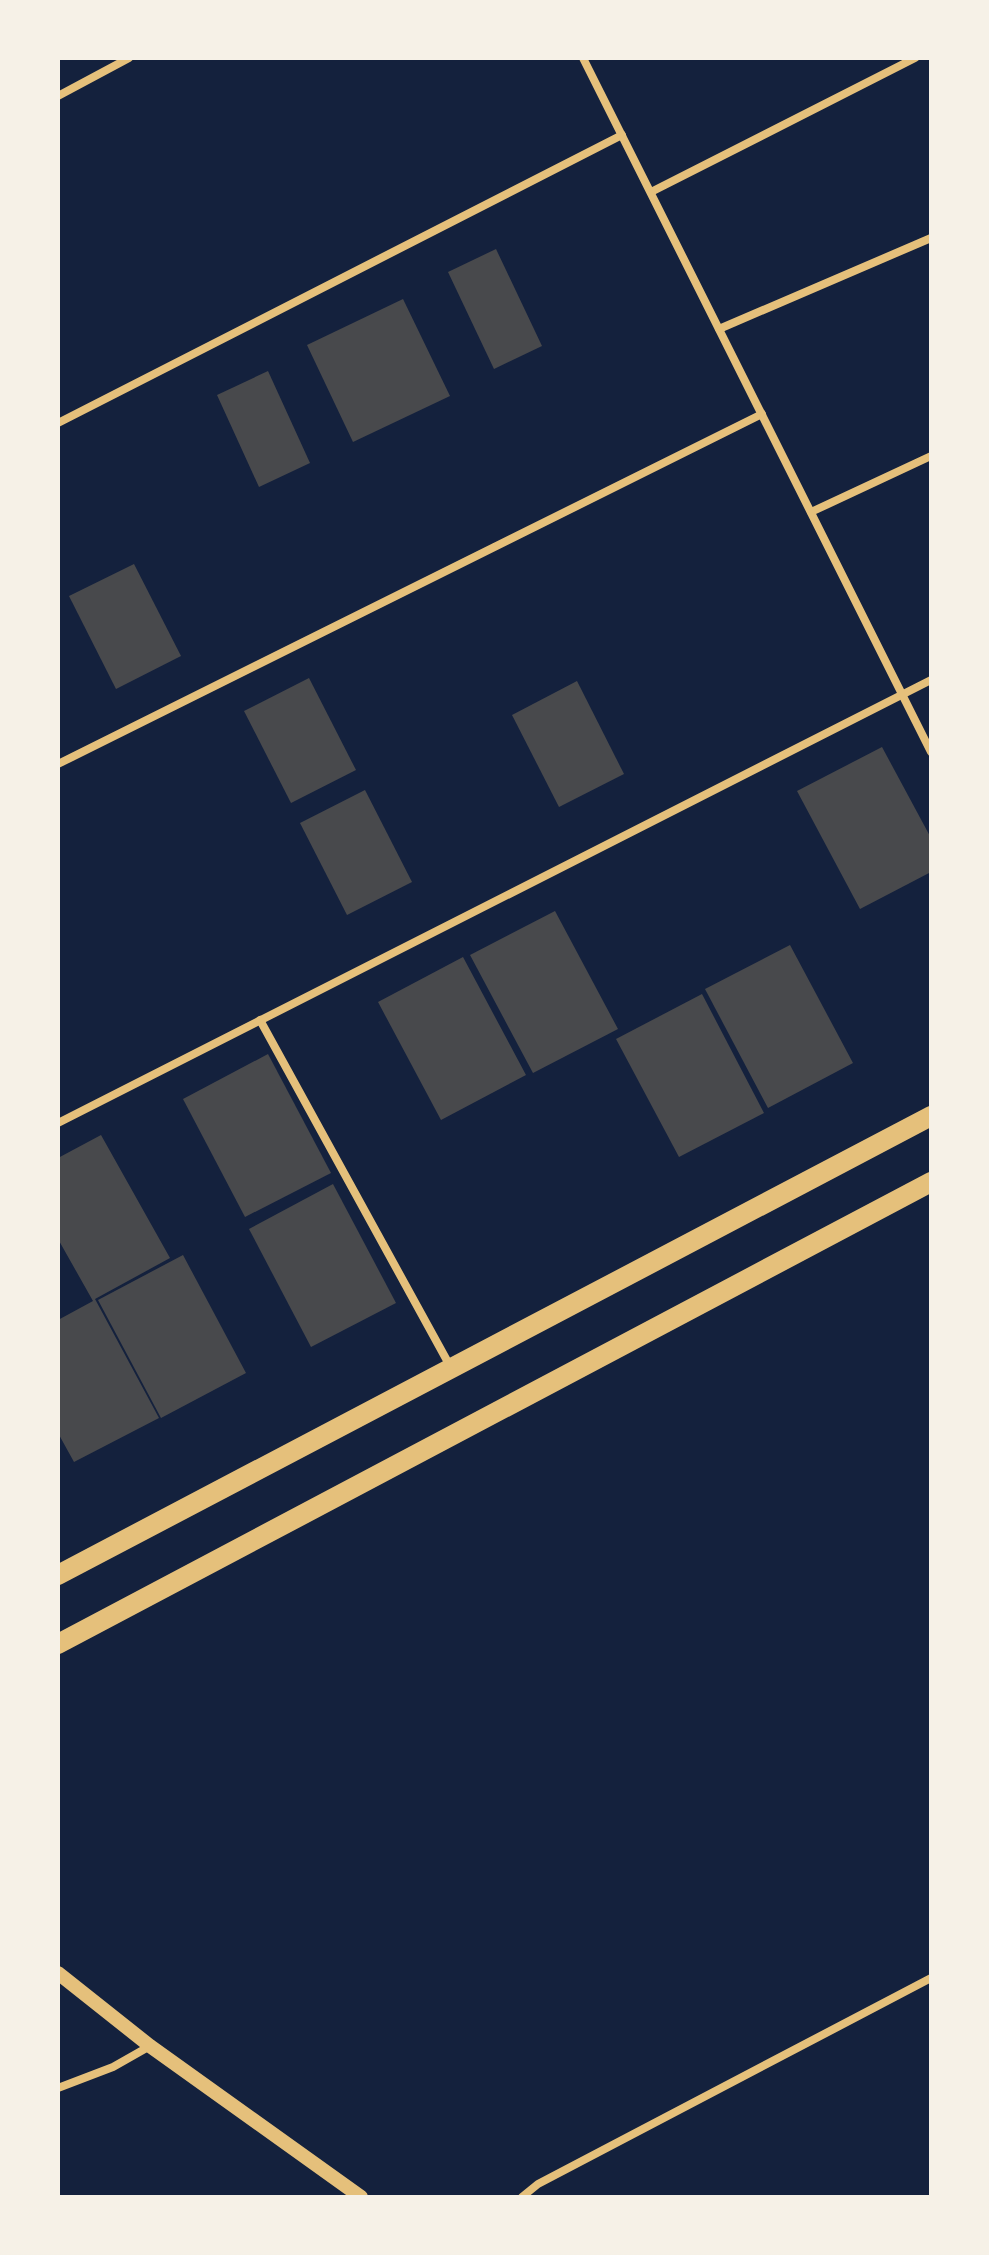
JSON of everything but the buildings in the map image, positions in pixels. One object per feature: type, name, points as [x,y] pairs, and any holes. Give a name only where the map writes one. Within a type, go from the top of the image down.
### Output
[{"type":"main road","points":[[58,1575],[931,1116]]},
{"type":"main road","points":[[58,1644],[931,1182]]},
{"type":"street","points":[[58,96],[129,58]]},
{"type":"street","points":[[583,58],[931,752]]},
{"type":"street","points":[[651,192],[915,58]]},
{"type":"street","points":[[58,423],[622,135]]},
{"type":"street","points":[[719,329],[931,238]]},
{"type":"street","points":[[58,764],[762,414]]},
{"type":"street","points":[[811,512],[931,456]]},
{"type":"street","points":[[58,1123],[931,680]]},
{"type":"street","points":[[260,1020],[451,1368]]},
{"type":"street","points":[[58,1973],[150,2046],[361,2197]]},
{"type":"street","points":[[522,2197],[538,2184],[931,1978]]},
{"type":"street","points":[[58,2088],[113,2067],[150,2046]]}]
